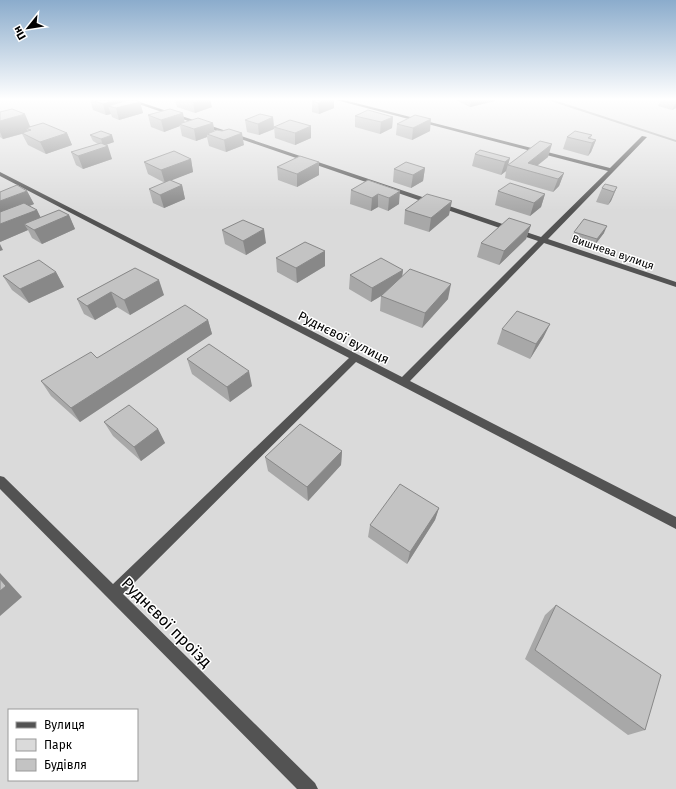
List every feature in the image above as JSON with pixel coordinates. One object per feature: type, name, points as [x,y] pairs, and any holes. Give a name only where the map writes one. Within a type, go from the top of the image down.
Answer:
[{"type":"street","name":"Вишнева вулиця","points":[[238,137],[676,285]]},
{"type":"street","points":[[482,137],[612,170]]},
{"type":"street","points":[[403,382],[644,137]]},
{"type":"street","name":"Руднєвої вулиця","points":[[0,174],[676,523]]},
{"type":"street","points":[[113,594],[355,358]]},
{"type":"street","name":"Руднєвої проїзд","points":[[0,481],[309,789]]},
{"type":"green space","points":[[0,137],[676,137],[676,789],[0,789]]},
{"type":"building","points":[[30,137],[56,137],[40,142]]},
{"type":"building","points":[[95,137],[107,137],[101,139]]},
{"type":"building","points":[[215,137],[232,137],[224,140]]},
{"type":"building","points":[[567,137],[590,137],[588,138],[596,140],[592,143]]},
{"type":"building","points":[[540,141],[552,144],[528,163],[564,173],[558,179],[508,165]]},
{"type":"building","points":[[101,143],[108,146],[78,156],[71,152]]},
{"type":"building","points":[[480,150],[510,158],[505,162],[475,154]]},
{"type":"building","points":[[174,151],[191,159],[161,170],[144,162]]},
{"type":"building","points":[[300,156],[319,162],[297,174],[277,167]]},
{"type":"building","points":[[406,162],[425,168],[413,175],[394,169]]},
{"type":"building","points":[[170,180],[182,185],[160,195],[149,189]]},
{"type":"building","points":[[368,180],[400,191],[389,198],[378,194],[372,198],[351,190]]},
{"type":"building","points":[[510,183],[545,194],[534,203],[498,191]]},
{"type":"building","points":[[605,184],[617,187],[614,192],[602,188]]},
{"type":"building","points":[[17,185],[27,191],[0,201],[0,192]]},
{"type":"building","points":[[427,194],[452,201],[431,218],[405,210]]},
{"type":"building","points":[[24,203],[37,210],[0,224],[0,212]]},
{"type":"building","points":[[59,210],[69,215],[34,230],[24,224]]},
{"type":"building","points":[[509,218],[531,225],[504,251],[481,243]]},
{"type":"building","points":[[584,219],[607,226],[597,239],[574,232]]},
{"type":"building","points":[[243,220],[264,229],[243,241],[222,230]]},
{"type":"building","points":[[305,242],[325,251],[296,268],[276,258]]},
{"type":"building","points":[[381,258],[403,270],[372,288],[350,275]]},
{"type":"building","points":[[39,260],[56,272],[20,289],[3,276]]},
{"type":"building","points":[[135,268],[159,280],[124,300],[111,292],[87,306],[77,299]]},
{"type":"building","points":[[410,269],[451,284],[425,313],[381,296]]},
{"type":"building","points":[[185,305],[208,320],[71,408],[41,381],[91,352],[97,358]]},
{"type":"building","points":[[517,311],[550,324],[536,344],[502,329]]},
{"type":"building","points":[[209,344],[249,371],[227,387],[187,359]]},
{"type":"building","points":[[129,405],[158,429],[134,447],[104,422]]},
{"type":"building","points":[[300,424],[342,451],[307,487],[265,457]]},
{"type":"building","points":[[400,484],[439,508],[410,552],[370,525]]},
{"type":"building","points":[[0,579],[6,586],[0,591]]},
{"type":"building","points":[[556,605],[661,675],[645,730],[535,650]]},
{"type":"waterway","points":[[663,137],[676,141]]}]
